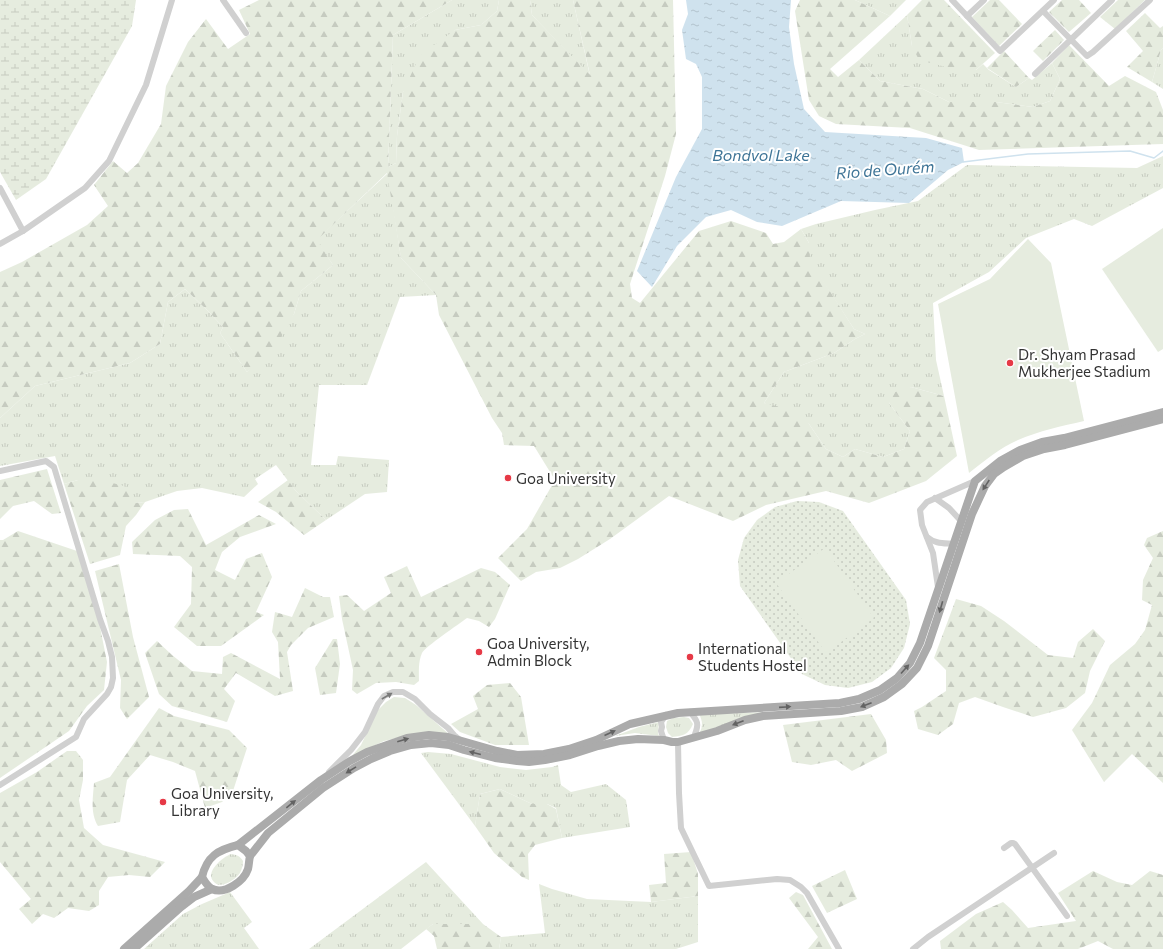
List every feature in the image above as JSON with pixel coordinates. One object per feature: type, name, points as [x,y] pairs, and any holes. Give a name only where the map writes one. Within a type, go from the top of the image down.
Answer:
[{"type":"main road","points":[[124,949],[189,891],[202,877],[204,869],[214,854],[238,845],[321,780],[350,761],[367,752],[407,738],[429,735],[448,737],[497,752],[518,755],[544,754],[569,749],[596,740],[630,724],[666,716],[690,712],[840,702],[859,699],[880,690],[897,678],[910,663],[920,643],[977,503],[985,486],[994,474],[1023,456],[1071,439],[1163,412]]},
{"type":"main road","points":[[202,877],[206,885],[212,889],[218,891],[232,888],[244,877],[248,869],[250,856],[268,833],[322,788],[371,759],[410,745],[431,743],[449,745],[495,758],[529,762],[570,755],[619,741],[638,739],[678,742],[717,731],[745,720],[763,716],[841,711],[862,707],[884,697],[902,684],[917,668],[928,646],[954,544],[975,482],[1000,461],[1020,450],[1042,442],[1071,439],[1163,419]]},
{"type":"main road","points":[[687,740],[694,734]]},
{"type":"main road","points":[[238,845],[250,856]]},
{"type":"main road","points":[[134,949],[194,897],[212,889]]},
{"type":"street","points":[[0,244],[23,231],[85,188],[109,161],[146,85],[172,0]]},
{"type":"street","points":[[222,0],[246,33]]},
{"type":"street","points":[[952,0],[1000,51],[1054,0]]},
{"type":"street","points":[[967,16],[984,0]]},
{"type":"street","points":[[1035,74],[1112,0]]},
{"type":"street","points":[[1043,11],[1087,56],[1150,0]]},
{"type":"street","points":[[0,188],[23,231]]},
{"type":"street","points":[[0,471],[46,462],[54,467],[108,641],[112,657],[113,678],[111,687],[107,694],[84,719],[76,737],[0,785]]},
{"type":"street","points":[[942,588],[933,553],[922,525],[920,510],[927,502],[975,482]]},
{"type":"street","points":[[935,498],[949,508],[961,521]]},
{"type":"street","points":[[926,536],[936,543],[954,544]]},
{"type":"street","points":[[321,780],[351,750],[365,732],[378,704],[384,696],[393,692],[403,692],[415,699],[462,741]]},
{"type":"street","points":[[690,712],[696,718],[698,724],[694,734]]},
{"type":"street","points":[[664,740],[661,732],[661,722],[666,716]]},
{"type":"street","points":[[678,742],[681,828],[709,886],[777,879],[790,880],[807,893],[839,949]]},
{"type":"street","points":[[1004,848],[1011,843],[1015,844],[1067,916]]},
{"type":"street","points":[[913,949],[928,937],[1054,853]]},
{"type":"green space","points":[[0,0],[136,0],[132,26],[46,179],[16,200],[0,172]]},
{"type":"green space","points":[[259,0],[452,0],[393,35],[388,167],[396,163],[397,136],[403,92],[420,55],[455,30],[481,25],[497,11],[499,0],[530,0],[532,15],[590,75],[573,0],[673,0],[676,134],[665,176],[630,284],[632,298],[640,303],[699,231],[731,221],[766,233],[773,244],[784,242],[801,229],[809,243],[810,260],[854,329],[865,334],[834,353],[784,372],[764,403],[796,411],[809,424],[826,449],[843,457],[855,449],[883,457],[904,449],[910,431],[889,403],[895,392],[911,387],[944,396],[957,456],[926,481],[869,503],[826,491],[766,505],[733,521],[669,496],[610,539],[578,559],[560,568],[536,572],[521,581],[498,558],[527,529],[555,480],[534,446],[504,445],[502,433],[492,418],[439,315],[436,295],[401,258],[387,173],[317,240],[333,265],[301,291],[294,314],[279,341],[247,372],[220,333],[223,327],[185,289],[168,302],[160,344],[130,363],[35,386],[0,418],[0,272],[22,262],[87,225],[108,206],[94,185],[113,161],[127,173],[138,163],[161,124],[166,86],[188,42],[206,19],[228,49],[250,34],[239,10]]},
{"type":"green space","points":[[452,0],[499,0],[497,11],[481,25],[455,30],[403,92],[397,136],[396,163],[388,167],[393,35]]},
{"type":"green space","points":[[530,0],[573,0],[590,76],[532,15]]},
{"type":"green space","points":[[800,0],[855,0],[890,16],[830,69],[838,77],[859,60],[880,81],[923,89],[949,102],[996,102],[1033,107],[1050,101],[1060,79],[1052,63],[1069,45],[1109,86],[1125,76],[1156,92],[1163,110],[1163,144],[979,150],[910,128],[836,124],[819,116],[809,100],[795,11]]},
{"type":"green space","points":[[855,0],[906,0],[890,16]]},
{"type":"green space","points":[[922,0],[944,0],[995,53],[976,70],[950,68],[919,60],[912,46],[907,15]]},
{"type":"green space","points":[[990,0],[999,0],[1022,24],[999,46],[972,17]]},
{"type":"green space","points":[[1062,0],[1079,0],[1091,13],[1069,32],[1049,12]]},
{"type":"green space","points":[[1118,0],[1145,0],[1115,29],[1100,17]]},
{"type":"green space","points":[[1145,13],[1160,28],[1163,26],[1163,48],[1161,50],[1152,82],[1127,67],[1143,51],[1126,31]]},
{"type":"green space","points":[[907,15],[912,46],[976,70],[983,64],[989,70],[1016,87],[1029,78],[1032,80],[1052,63],[1060,79],[1050,101],[1033,107],[996,102],[949,102],[923,89],[880,81],[859,60]]},
{"type":"green space","points":[[1055,30],[1064,40],[1043,61],[1033,51]]},
{"type":"green space","points":[[1163,48],[1163,89],[1152,82],[1161,50]]},
{"type":"green space","points":[[1004,51],[1029,78],[1016,87],[987,68]]},
{"type":"green space","points":[[1163,156],[1163,188],[1092,226],[1074,219],[1026,238],[989,272],[933,303],[936,360],[944,396],[911,387],[889,403],[910,431],[904,449],[883,457],[855,449],[843,457],[826,449],[809,424],[764,403],[784,372],[834,353],[865,334],[854,329],[809,260],[809,243],[801,229],[816,224],[918,201],[967,165],[1137,168]]},
{"type":"green space","points":[[388,173],[401,258],[436,295],[400,297],[367,385],[319,385],[311,465],[336,465],[338,456],[389,460],[387,492],[365,494],[326,520],[295,490],[276,465],[255,479],[258,484],[244,497],[202,488],[177,491],[145,502],[136,503],[78,480],[64,484],[55,456],[0,466],[0,418],[35,386],[130,363],[160,344],[168,302],[185,289],[223,327],[220,333],[247,372],[294,314],[301,291],[333,265],[316,240]]},
{"type":"green space","points":[[1163,228],[1163,349],[1158,352],[1102,269]]},
{"type":"green space","name":"Dr. Shyam Prasad Mukherjee Stadium","points":[[1028,239],[1051,263],[1084,421],[1042,431],[1011,443],[986,459],[969,473],[938,304],[990,279]]},
{"type":"green space","points":[[47,469],[61,513],[52,514],[34,501],[13,506],[0,519],[0,480]]},
{"type":"green space","points":[[78,480],[101,480],[124,486],[136,503],[145,502],[126,526],[120,555],[90,564],[64,484]]},
{"type":"green space","points":[[288,480],[295,490],[326,520],[304,535],[276,512],[258,502]]},
{"type":"green space","points":[[797,501],[819,502],[843,511],[906,600],[910,624],[904,648],[891,668],[872,682],[848,688],[825,685],[802,674],[740,586],[738,560],[744,538],[757,520],[775,507]]},
{"type":"green space","points":[[188,509],[206,545],[259,515],[276,524],[240,537],[222,552],[215,570],[235,580],[246,559],[262,553],[272,577],[256,612],[264,615],[221,646],[197,646],[174,627],[191,604],[192,567],[180,556],[133,554],[132,542],[155,520],[174,510]]},
{"type":"green space","points":[[18,531],[77,551],[99,622],[107,662],[104,690],[87,706],[69,731],[0,778],[0,540],[3,540]]},
{"type":"green space","points":[[1163,531],[1163,783],[1132,754],[1104,782],[1072,730],[1092,703],[1110,665],[1135,644],[1145,630],[1152,605],[1142,600],[1143,580],[1153,558],[1144,545],[1147,538]]},
{"type":"green space","points":[[825,548],[874,618],[826,653],[776,583]]},
{"type":"green space","points":[[119,564],[133,637],[149,697],[127,719],[120,708],[121,680],[95,571]]},
{"type":"green space","points":[[407,566],[421,597],[481,568],[495,572],[510,585],[495,619],[489,627],[479,621],[467,618],[424,650],[420,660],[419,681],[414,685],[396,682],[376,683],[357,694],[352,690],[353,670],[342,619],[339,596],[347,595],[364,611],[391,593],[384,577]]},
{"type":"green space","points":[[305,588],[323,597],[330,597],[334,617],[308,628],[291,645],[287,652],[293,691],[275,696],[236,673],[224,689],[235,701],[227,722],[172,706],[159,694],[145,653],[157,641],[192,671],[222,674],[223,657],[231,653],[280,679],[278,642],[272,632],[275,612],[292,617]]},
{"type":"green space","points":[[956,599],[981,606],[1004,621],[1048,655],[1073,658],[1078,642],[1093,629],[1105,641],[1090,671],[1085,693],[1066,708],[1033,717],[975,697],[959,703],[953,724],[938,735],[918,729],[914,711],[946,691],[946,670],[934,658]]},
{"type":"green space","points":[[333,639],[337,639],[340,664],[336,693],[320,695],[315,668]]},
{"type":"green space","points":[[510,683],[521,697],[529,745],[495,745],[460,732],[451,724],[478,709],[473,696],[487,685]]},
{"type":"green space","points":[[394,697],[405,698],[416,705],[451,736],[417,733],[384,741],[352,756],[361,745],[378,710]]},
{"type":"green space","points":[[159,708],[174,716],[229,730],[247,748],[233,791],[222,802],[205,808],[195,771],[150,755],[127,780],[120,822],[98,826],[95,821],[93,811],[94,783],[110,777]]},
{"type":"green space","points":[[775,712],[699,734],[702,724],[699,714]]},
{"type":"green space","points":[[871,714],[886,740],[887,753],[852,771],[836,760],[811,765],[792,762],[783,725]]},
{"type":"green space","points":[[673,718],[689,718],[693,724],[691,728],[685,734],[672,737],[668,733],[666,727],[667,721]]},
{"type":"green space","points":[[659,722],[659,736],[635,733],[615,736],[639,727]]},
{"type":"green space","points":[[67,751],[76,751],[83,760],[83,780],[79,800],[84,828],[103,845],[165,862],[150,877],[129,875],[108,877],[99,891],[99,905],[89,911],[68,908],[54,918],[43,914],[32,924],[19,909],[31,899],[0,862],[0,793],[37,772]]},
{"type":"green space","points":[[428,752],[451,754],[500,767],[526,770],[558,765],[561,785],[571,792],[606,784],[626,800],[630,827],[562,838],[556,808],[547,804],[532,804],[500,789],[480,794],[475,826],[421,753]]},
{"type":"green space","points":[[500,789],[532,804],[547,804],[556,809],[562,838],[535,845],[528,854],[529,880],[522,877],[494,853],[475,826],[480,794]]},
{"type":"green space","points":[[691,852],[698,874],[698,896],[651,902],[649,885],[666,883],[664,854]]},
{"type":"green space","points":[[231,854],[238,856],[243,861],[241,872],[228,883],[220,885],[217,884],[214,882],[211,874],[219,862]]},
{"type":"green space","points":[[426,862],[483,924],[433,924],[401,949],[309,949]]},
{"type":"green space","points":[[845,870],[857,899],[827,913],[812,886]]},
{"type":"green space","points":[[1093,871],[1117,882],[1132,885],[1150,871],[1163,875],[1163,949],[1113,949],[1098,941],[1078,949],[941,949],[940,941],[976,914],[1003,902],[1028,928],[1076,921],[1058,893]]},
{"type":"green space","points":[[539,884],[587,899],[651,902],[698,896],[698,942],[676,949],[499,949],[501,937],[545,933]]},
{"type":"green space","points":[[230,892],[252,922],[244,928],[259,949],[144,949],[183,914]]},
{"type":"green space","points":[[796,892],[803,895],[832,949],[808,949],[818,937],[789,898]]},
{"type":"green space","points":[[433,924],[483,924],[501,937],[499,949],[437,949],[434,936],[426,929]]},
{"type":"water","name":"Bondvol Lake","points":[[686,0],[791,0],[789,27],[794,64],[804,109],[825,132],[926,138],[962,148],[964,162],[948,170],[909,203],[841,201],[782,226],[757,222],[731,210],[706,217],[677,246],[652,287],[637,271],[676,177],[702,129],[702,77],[696,64],[686,59],[682,30],[688,14]]},
{"type":"waterway","name":"Rio de Ourém","points":[[963,162],[1028,154],[1130,151],[1154,158],[1163,151]]},
{"type":"place","name":"Dr. Shyam Prasad Mukherjee Stadium","points":[[1010,363]]},
{"type":"place","name":"Goa University","points":[[508,478]]},
{"type":"place","name":"Goa University, Admin Block","points":[[479,652]]},
{"type":"place","name":"International Students Hostel","points":[[690,657]]},
{"type":"place","name":"Goa University, Library","points":[[163,802]]}]
